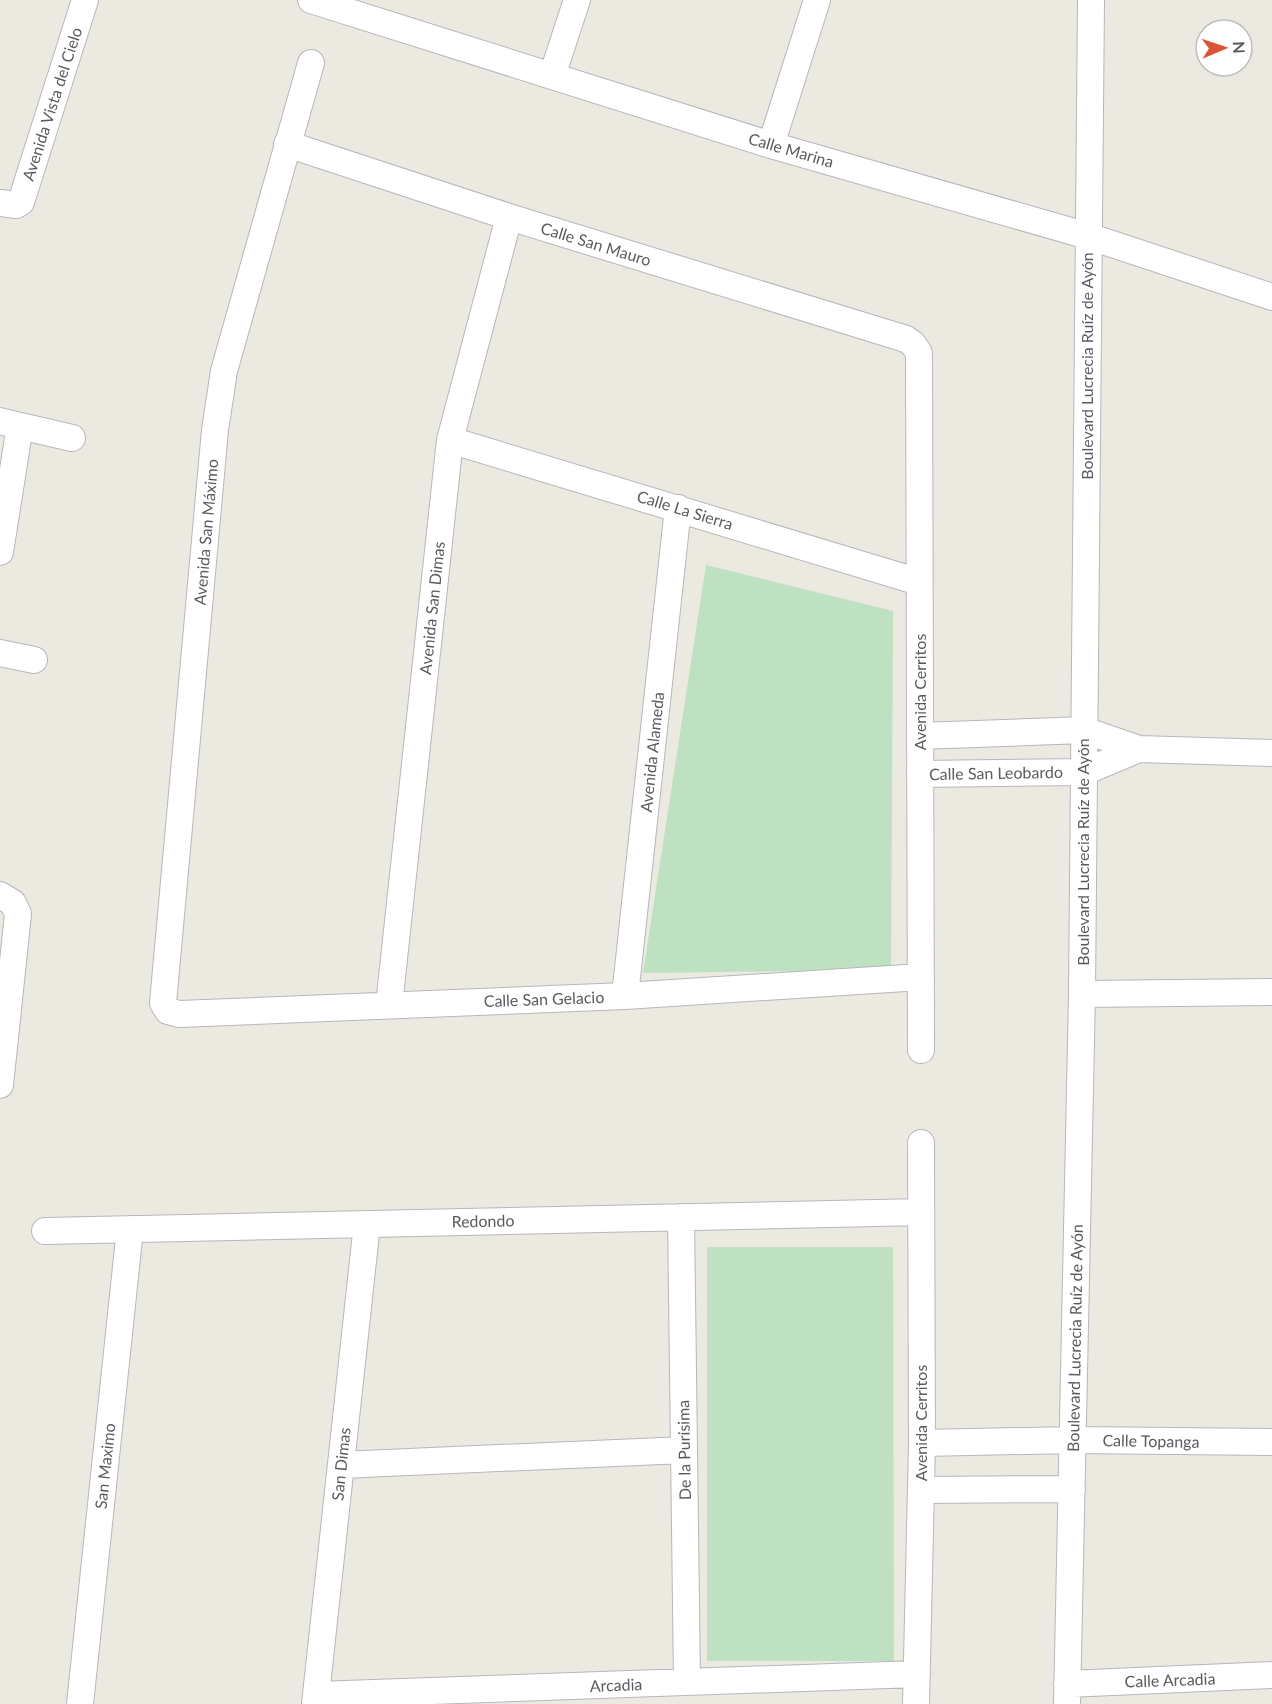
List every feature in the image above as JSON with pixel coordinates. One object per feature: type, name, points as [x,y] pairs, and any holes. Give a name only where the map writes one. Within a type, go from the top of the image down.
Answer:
[{"type":"street","name":"Avenida Vista del Cielo","points":[[8,204],[21,202],[85,0]]},
{"type":"street","points":[[552,76],[577,0]]},
{"type":"street","points":[[771,145],[817,0]]},
{"type":"street","name":"Boulevard Lucrecia Ruíz de Ayón","points":[[1067,1694],[1082,994],[1091,0]]},
{"type":"street","name":"Calle Marina","points":[[324,2],[771,145],[1088,236],[1272,297]]},
{"type":"street","name":"Avenida San Máximo","points":[[168,1011],[164,1003],[215,430],[224,371],[311,63]]},
{"type":"street","name":"Calle San Mauro","points":[[287,144],[509,217],[906,339]]},
{"type":"street","name":"Avenida San Dimas","points":[[389,1005],[450,440],[509,217]]},
{"type":"street","name":"Avenida Cerritos","points":[[906,339],[919,353],[921,1050]]},
{"type":"street","points":[[0,552],[10,423],[72,438]]},
{"type":"street","name":"Calle La Sierra","points":[[450,440],[919,582]]},
{"type":"street","name":"Avenida Alameda","points":[[625,996],[678,508]]},
{"type":"street","points":[[0,653],[34,660]]},
{"type":"street","name":"Calle San Leobardo","points":[[920,736],[1084,730],[1139,749],[1272,753]]},
{"type":"street","name":"Calle San Leobardo","points":[[920,774],[1084,772],[1139,749]]},
{"type":"street","points":[[0,895],[12,903],[18,914],[0,1085]]},
{"type":"street","name":"Calle San Gelacio","points":[[168,1011],[179,1014],[625,996],[921,977]]},
{"type":"street","points":[[1082,994],[1272,992]]},
{"type":"street","name":"Avenida Cerritos","points":[[916,1704],[922,1443],[921,1143]]},
{"type":"street","name":"Redondo","points":[[45,1231],[921,1212]]},
{"type":"street","name":"De la Purísima","points":[[681,1217],[687,1682]]},
{"type":"street","name":"San Dimas","points":[[316,1700],[367,1224]]},
{"type":"street","name":"San Maximo","points":[[80,1704],[130,1229]]},
{"type":"street","name":"Calle Topanga","points":[[922,1443],[1073,1440],[1272,1442]]},
{"type":"street","points":[[341,1465],[684,1450]]},
{"type":"street","points":[[921,1490],[1072,1489]]},
{"type":"street","name":"Arcadia","points":[[316,1700],[687,1682],[916,1674]]},
{"type":"street","name":"Calle Arcadia","points":[[1067,1694],[1272,1676]]},
{"type":"green space","points":[[706,565],[893,611],[891,970],[643,973]]},
{"type":"green space","points":[[707,1247],[893,1247],[894,1661],[707,1661]]}]
